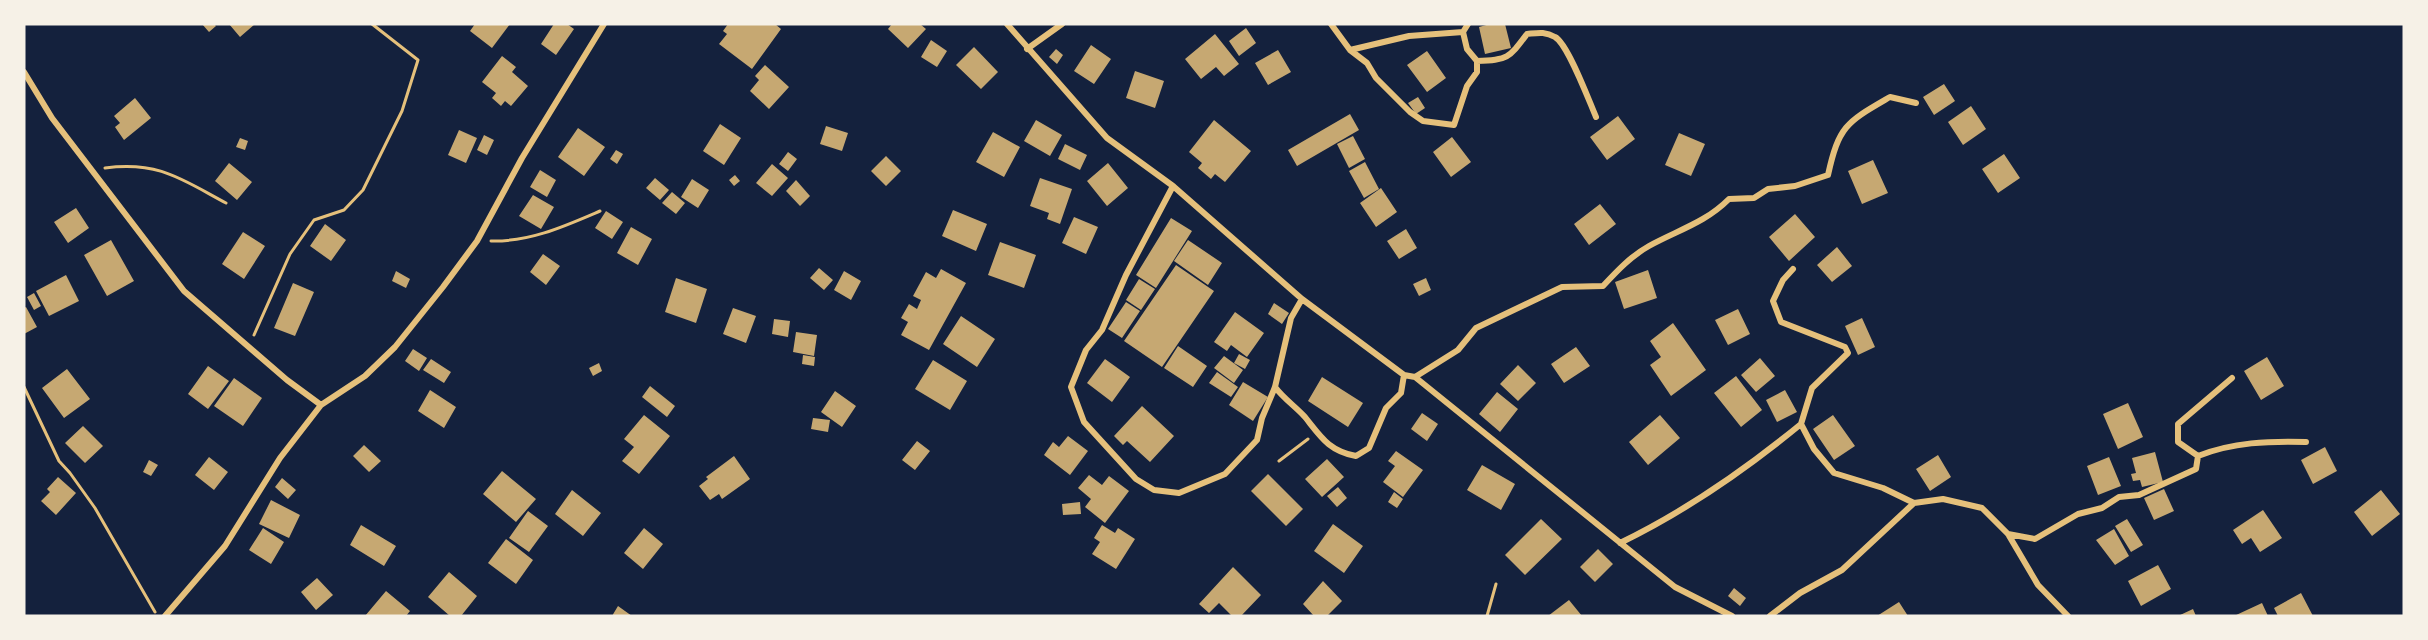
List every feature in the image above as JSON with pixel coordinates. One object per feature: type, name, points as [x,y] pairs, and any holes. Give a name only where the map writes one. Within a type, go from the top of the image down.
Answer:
[{"type":"street","points":[[165,616],[225,546],[280,459],[321,405],[364,376],[395,347],[477,241],[522,158],[604,24]]},
{"type":"street","points":[[1007,24],[1107,138],[1173,186],[1302,299],[1404,375],[1415,377],[1675,587],[1732,616]]},
{"type":"street","points":[[1027,48],[1062,24]]},
{"type":"street","points":[[1331,24],[1350,50],[1367,63],[1376,78],[1423,121],[1454,125],[1467,86],[1477,72],[1478,61],[1467,49],[1463,32],[1468,24]]},
{"type":"street","points":[[1350,50],[1409,36],[1463,32]]},
{"type":"street","points":[[1478,61],[1497,60],[1513,54],[1527,34],[1544,32],[1558,38],[1580,76],[1596,117]]},
{"type":"street","points":[[24,72],[52,118],[184,291],[249,348],[321,405]]},
{"type":"street","points":[[1415,377],[1458,350],[1476,328],[1562,287],[1603,286],[1622,266],[1647,247],[1711,216],[1729,199],[1754,198],[1768,189],[1794,186],[1828,175],[1833,150],[1845,126],[1890,97],[1917,103]]},
{"type":"street","points":[[1173,186],[1125,275],[1102,330],[1086,350],[1071,387],[1084,422],[1136,479],[1154,490],[1179,493],[1226,474],[1257,440],[1262,417],[1275,387],[1291,318],[1302,299]]},
{"type":"street","points":[[1620,543],[1664,522],[1757,460],[1801,424],[1812,388],[1848,353],[1845,347],[1781,322],[1773,301],[1783,280],[1794,269]]},
{"type":"street","points":[[1275,387],[1327,445],[1341,453],[1356,456],[1369,448],[1386,408],[1401,393],[1404,375]]},
{"type":"street","points":[[2198,456],[2178,442],[2178,424],[2232,378]]},
{"type":"street","points":[[1801,424],[1814,449],[1834,473],[1883,488],[1914,503],[1943,499],[1982,508],[2008,534],[2038,585],[2068,616]]},
{"type":"street","points":[[2198,456],[2220,447],[2275,441],[2306,442]]},
{"type":"street","points":[[2008,534],[2035,539],[2078,514],[2102,508],[2119,497],[2139,495],[2196,469],[2198,456]]},
{"type":"street","points":[[1770,616],[1800,593],[1842,570],[1914,503]]},
{"type":"path","points":[[249,348],[290,254],[314,220],[344,210],[363,190],[402,111],[418,60],[372,24]]},
{"type":"path","points":[[92,170],[124,165],[164,169],[226,203]]},
{"type":"path","points":[[477,241],[511,242],[552,231],[600,211]]},
{"type":"path","points":[[24,387],[59,461],[95,508],[157,616]]},
{"type":"path","points":[[1279,461],[1315,431]]},
{"type":"path","points":[[1487,616],[1496,584]]},
{"type":"building","points":[[202,24],[214,24],[216,26],[209,32]]},
{"type":"building","points":[[229,24],[255,24],[240,37]]},
{"type":"building","points":[[475,24],[510,24],[492,48],[470,31]]},
{"type":"building","points":[[554,24],[567,24],[574,29],[556,55],[541,44]]},
{"type":"building","points":[[728,24],[775,24],[781,29],[752,69],[719,44],[727,34],[723,31]]},
{"type":"building","points":[[892,24],[920,24],[926,29],[908,48],[888,29]]},
{"type":"building","points":[[1505,24],[1511,48],[1485,54],[1479,27]]},
{"type":"building","points":[[1246,28],[1256,43],[1239,56],[1229,41]]},
{"type":"building","points":[[1215,34],[1239,64],[1224,76],[1216,67],[1201,79],[1185,59]]},
{"type":"building","points":[[931,40],[947,51],[937,67],[921,57]]},
{"type":"building","points":[[1091,45],[1111,59],[1094,84],[1074,71]]},
{"type":"building","points":[[974,47],[998,72],[981,89],[956,65]]},
{"type":"building","points":[[1056,49],[1063,55],[1057,64],[1049,57]]},
{"type":"building","points":[[1278,50],[1291,72],[1268,85],[1255,63]]},
{"type":"building","points":[[1427,51],[1446,78],[1427,92],[1407,65]]},
{"type":"building","points":[[502,56],[516,67],[512,72],[528,86],[511,106],[505,101],[501,106],[492,98],[496,93],[482,82]]},
{"type":"building","points":[[765,65],[789,87],[769,109],[750,91],[759,80],[755,76]]},
{"type":"building","points":[[1135,71],[1164,81],[1155,108],[1126,98]]},
{"type":"building","points":[[1944,84],[1955,101],[1934,115],[1923,97]]},
{"type":"building","points":[[1418,97],[1425,108],[1416,114],[1408,103]]},
{"type":"building","points":[[135,98],[151,118],[124,140],[115,127],[120,123],[114,116]]},
{"type":"building","points":[[1971,106],[1986,129],[1963,145],[1948,122]]},
{"type":"building","points":[[1350,114],[1359,130],[1297,166],[1288,150]]},
{"type":"building","points":[[1618,116],[1635,139],[1607,160],[1590,137]]},
{"type":"building","points":[[1036,120],[1062,135],[1050,156],[1024,141]]},
{"type":"building","points":[[1214,120],[1251,151],[1225,182],[1215,174],[1211,179],[1198,168],[1202,163],[1189,152]]},
{"type":"building","points":[[720,124],[741,138],[724,165],[703,151]]},
{"type":"building","points":[[826,126],[848,133],[842,151],[820,144]]},
{"type":"building","points":[[578,128],[605,147],[584,176],[558,157]]},
{"type":"building","points":[[459,130],[477,138],[466,163],[448,155]]},
{"type":"building","points":[[993,132],[1020,147],[1004,177],[976,162]]},
{"type":"building","points":[[1679,133],[1705,144],[1691,176],[1665,165]]},
{"type":"building","points":[[484,135],[494,140],[487,155],[477,150]]},
{"type":"building","points":[[1353,136],[1365,159],[1349,168],[1337,144]]},
{"type":"building","points":[[1452,137],[1471,162],[1451,177],[1433,152]]},
{"type":"building","points":[[240,138],[248,141],[245,150],[236,147]]},
{"type":"building","points":[[1065,144],[1087,155],[1080,170],[1058,159]]},
{"type":"building","points":[[616,150],[623,154],[617,164],[610,159]]},
{"type":"building","points":[[788,152],[797,159],[788,171],[779,164]]},
{"type":"building","points":[[2004,154],[2020,178],[1998,193],[1982,169]]},
{"type":"building","points":[[886,156],[901,171],[886,186],[871,171]]},
{"type":"building","points":[[1873,160],[1888,193],[1862,204],[1848,171]]},
{"type":"building","points":[[1365,162],[1379,189],[1364,198],[1349,171]]},
{"type":"building","points":[[229,163],[252,182],[237,200],[215,181]]},
{"type":"building","points":[[1108,163],[1128,188],[1107,206],[1087,181]]},
{"type":"building","points":[[772,164],[788,178],[772,196],[756,183]]},
{"type":"building","points":[[540,170],[556,180],[547,197],[530,187]]},
{"type":"building","points":[[735,175],[740,181],[734,186],[729,180]]},
{"type":"building","points":[[655,178],[669,190],[660,200],[646,188]]},
{"type":"building","points":[[1040,178],[1072,189],[1060,224],[1047,219],[1049,213],[1030,206]]},
{"type":"building","points":[[692,179],[709,190],[698,208],[681,197]]},
{"type":"building","points":[[796,180],[810,196],[800,206],[786,191]]},
{"type":"building","points":[[1381,188],[1397,212],[1376,227],[1360,203]]},
{"type":"building","points":[[672,192],[685,203],[676,214],[662,203]]},
{"type":"building","points":[[533,195],[554,207],[541,229],[519,216]]},
{"type":"building","points":[[1600,204],[1616,224],[1589,245],[1574,224]]},
{"type":"building","points":[[76,208],[89,228],[68,243],[54,222]]},
{"type":"building","points":[[953,210],[987,224],[976,251],[942,236]]},
{"type":"building","points":[[606,211],[623,222],[612,239],[595,228]]},
{"type":"building","points":[[1795,214],[1815,237],[1789,261],[1769,237]]},
{"type":"building","points":[[1074,217],[1098,227],[1086,254],[1062,243]]},
{"type":"building","points":[[1171,218],[1192,231],[1156,288],[1136,275]]},
{"type":"building","points":[[325,224],[346,240],[331,261],[310,246]]},
{"type":"building","points":[[631,227],[652,239],[638,265],[617,253]]},
{"type":"building","points":[[1406,229],[1417,248],[1399,259],[1387,241]]},
{"type":"building","points":[[243,232],[265,246],[244,279],[222,264]]},
{"type":"building","points":[[111,240],[134,281],[107,296],[84,255]]},
{"type":"building","points":[[1188,240],[1222,263],[1208,285],[1174,261]]},
{"type":"building","points":[[1000,242],[1036,255],[1024,288],[988,275]]},
{"type":"building","points":[[1837,247],[1852,266],[1832,282],[1817,265]]},
{"type":"building","points":[[543,254],[560,266],[546,285],[530,272]]},
{"type":"building","points":[[1176,265],[1214,291],[1162,367],[1124,341]]},
{"type":"building","points":[[819,268],[833,280],[824,290],[810,278]]},
{"type":"building","points":[[941,269],[966,283],[929,350],[901,335],[908,322],[901,318],[909,304],[917,309],[921,300],[913,296],[926,272],[936,278]]},
{"type":"building","points":[[1648,270],[1657,298],[1624,309],[1615,282]]},
{"type":"building","points":[[396,271],[410,279],[406,288],[392,281]]},
{"type":"building","points":[[844,271],[861,281],[851,300],[834,290]]},
{"type":"building","points":[[66,275],[79,301],[49,316],[36,291]]},
{"type":"building","points":[[676,278],[707,289],[696,323],[665,312]]},
{"type":"building","points":[[1426,278],[1431,290],[1419,296],[1413,284]]},
{"type":"building","points":[[1139,279],[1155,289],[1141,310],[1126,300]]},
{"type":"building","points":[[293,283],[314,292],[295,336],[274,328]]},
{"type":"building","points":[[34,293],[41,306],[34,310],[27,297]]},
{"type":"building","points":[[1126,302],[1140,311],[1122,338],[1108,329]]},
{"type":"building","points":[[1274,303],[1289,313],[1282,324],[1268,314]]},
{"type":"building","points":[[26,307],[37,327],[24,334],[24,308]]},
{"type":"building","points":[[733,308],[756,316],[746,343],[723,334]]},
{"type":"building","points":[[1738,309],[1750,334],[1728,345],[1715,320]]},
{"type":"building","points":[[1235,312],[1264,333],[1247,357],[1231,345],[1227,351],[1214,342]]},
{"type":"building","points":[[961,316],[995,339],[977,367],[943,344]]},
{"type":"building","points":[[1862,318],[1875,347],[1858,355],[1845,326]]},
{"type":"building","points":[[774,319],[790,321],[788,337],[772,334]]},
{"type":"building","points":[[1673,323],[1706,370],[1671,396],[1650,365],[1661,357],[1650,341]]},
{"type":"building","points":[[796,332],[817,335],[814,356],[793,352]]},
{"type":"building","points":[[1178,346],[1207,366],[1193,387],[1164,368]]},
{"type":"building","points":[[1576,347],[1590,366],[1564,383],[1551,364]]},
{"type":"building","points":[[413,349],[427,358],[419,371],[405,361]]},
{"type":"building","points":[[1239,354],[1250,360],[1245,369],[1234,363]]},
{"type":"building","points":[[803,355],[815,357],[814,366],[802,364]]},
{"type":"building","points":[[1224,356],[1243,370],[1234,383],[1214,368]]},
{"type":"building","points":[[2267,357],[2284,386],[2261,400],[2244,371]]},
{"type":"building","points":[[1760,358],[1775,376],[1756,392],[1741,375]]},
{"type":"building","points":[[431,359],[451,372],[444,383],[423,370]]},
{"type":"building","points":[[1105,359],[1130,377],[1112,402],[1087,383]]},
{"type":"building","points":[[933,360],[967,381],[950,410],[915,389]]},
{"type":"building","points":[[599,363],[602,371],[593,376],[589,368]]},
{"type":"building","points":[[1518,365],[1536,383],[1518,401],[1500,384]]},
{"type":"building","points":[[208,366],[229,381],[208,409],[188,394]]},
{"type":"building","points":[[67,369],[90,399],[64,418],[42,388]]},
{"type":"building","points":[[1217,372],[1238,387],[1231,397],[1209,383]]},
{"type":"building","points":[[1736,376],[1762,410],[1741,427],[1714,393]]},
{"type":"building","points":[[1322,377],[1363,403],[1348,427],[1308,401]]},
{"type":"building","points":[[234,378],[262,398],[243,426],[214,406]]},
{"type":"building","points":[[1243,382],[1268,397],[1253,421],[1229,405]]},
{"type":"building","points":[[650,386],[675,406],[667,417],[642,397]]},
{"type":"building","points":[[430,390],[456,407],[444,428],[418,411]]},
{"type":"building","points":[[1785,390],[1797,412],[1777,422],[1766,400]]},
{"type":"building","points":[[835,391],[856,406],[842,427],[821,412]]},
{"type":"building","points":[[1497,392],[1518,409],[1500,432],[1479,414]]},
{"type":"building","points":[[2128,403],[2143,437],[2118,449],[2103,414]]},
{"type":"building","points":[[1142,406],[1174,436],[1150,462],[1127,441],[1123,445],[1114,436]]},
{"type":"building","points":[[1422,413],[1438,424],[1427,441],[1411,429]]},
{"type":"building","points":[[644,415],[670,436],[639,474],[622,461],[634,447],[624,439]]},
{"type":"building","points":[[1660,415],[1680,438],[1648,465],[1629,442]]},
{"type":"building","points":[[1833,415],[1855,446],[1834,460],[1813,429]]},
{"type":"building","points":[[813,418],[830,420],[828,432],[811,429]]},
{"type":"building","points":[[83,426],[103,446],[85,463],[65,443]]},
{"type":"building","points":[[1068,436],[1088,451],[1070,475],[1044,455],[1053,442],[1059,447]]},
{"type":"building","points":[[917,441],[930,451],[915,470],[902,460]]},
{"type":"building","points":[[364,445],[381,461],[369,472],[353,456]]},
{"type":"building","points":[[2325,447],[2337,471],[2313,484],[2301,460]]},
{"type":"building","points":[[1396,451],[1423,470],[1403,497],[1383,482],[1395,466],[1388,461]]},
{"type":"building","points":[[2155,452],[2163,482],[2142,487],[2140,480],[2133,481],[2131,474],[2136,473],[2132,458]]},
{"type":"building","points":[[1938,455],[1951,477],[1930,491],[1916,469]]},
{"type":"building","points":[[734,456],[750,479],[722,499],[719,494],[710,500],[699,486],[708,479],[706,477]]},
{"type":"building","points":[[209,457],[228,472],[214,490],[195,475]]},
{"type":"building","points":[[2109,457],[2121,486],[2098,495],[2087,466]]},
{"type":"building","points":[[1327,459],[1344,477],[1322,497],[1305,479]]},
{"type":"building","points":[[149,460],[158,465],[151,476],[143,472]]},
{"type":"building","points":[[1482,465],[1515,484],[1501,510],[1467,490]]},
{"type":"building","points":[[502,471],[536,499],[516,522],[483,494]]},
{"type":"building","points":[[1268,474],[1303,509],[1286,526],[1251,491]]},
{"type":"building","points":[[1089,475],[1102,485],[1109,476],[1129,491],[1105,523],[1085,507],[1091,499],[1078,488]]},
{"type":"building","points":[[58,477],[76,493],[56,515],[41,501],[50,492],[47,489]]},
{"type":"building","points":[[282,478],[296,490],[288,499],[275,487]]},
{"type":"building","points":[[1338,487],[1347,498],[1337,507],[1327,496]]},
{"type":"building","points":[[2164,489],[2174,511],[2154,520],[2144,498]]},
{"type":"building","points":[[572,490],[601,513],[583,536],[555,514]]},
{"type":"building","points":[[2381,490],[2400,514],[2372,536],[2354,512]]},
{"type":"building","points":[[1394,492],[1403,499],[1397,508],[1388,502]]},
{"type":"building","points":[[271,500],[300,515],[289,538],[259,524]]},
{"type":"building","points":[[1080,502],[1081,514],[1063,515],[1062,504]]},
{"type":"building","points":[[2263,510],[2282,538],[2260,552],[2251,538],[2242,544],[2233,530]]},
{"type":"building","points":[[528,511],[548,526],[529,552],[509,538]]},
{"type":"building","points":[[1541,519],[1562,539],[1525,575],[1505,555]]},
{"type":"building","points":[[2127,519],[2143,545],[2131,552],[2115,526]]},
{"type":"building","points":[[1333,524],[1363,546],[1344,573],[1314,551]]},
{"type":"building","points":[[361,525],[396,546],[384,566],[350,545]]},
{"type":"building","points":[[1102,525],[1115,533],[1118,528],[1135,539],[1116,569],[1092,554],[1100,542],[1094,538]]},
{"type":"building","points":[[263,528],[284,542],[271,564],[249,550]]},
{"type":"building","points":[[644,528],[663,544],[643,569],[624,553]]},
{"type":"building","points":[[2114,529],[2129,556],[2115,565],[2096,540]]},
{"type":"building","points":[[506,539],[533,560],[516,584],[488,563]]},
{"type":"building","points":[[1598,549],[1613,564],[1595,582],[1580,567]]},
{"type":"building","points":[[2158,565],[2171,589],[2141,606],[2128,581]]},
{"type":"building","points":[[1233,567],[1261,595],[1241,616],[1232,616],[1219,603],[1209,613],[1199,604]]},
{"type":"building","points":[[449,572],[477,596],[461,616],[450,616],[428,597]]},
{"type":"building","points":[[317,578],[333,595],[316,610],[301,592]]},
{"type":"building","points":[[1323,581],[1342,601],[1327,616],[1314,616],[1303,604]]},
{"type":"building","points":[[1734,588],[1746,598],[1740,606],[1728,596]]},
{"type":"building","points":[[386,591],[410,611],[406,616],[365,616]]},
{"type":"building","points":[[2301,593],[2313,616],[2278,616],[2274,608]]},
{"type":"building","points":[[1569,600],[1582,616],[1548,616]]},
{"type":"building","points":[[1899,602],[1908,616],[1877,616]]},
{"type":"building","points":[[2262,603],[2268,616],[2234,616]]},
{"type":"building","points":[[618,606],[632,616],[612,616]]},
{"type":"building","points":[[2193,609],[2196,616],[2178,616]]}]
